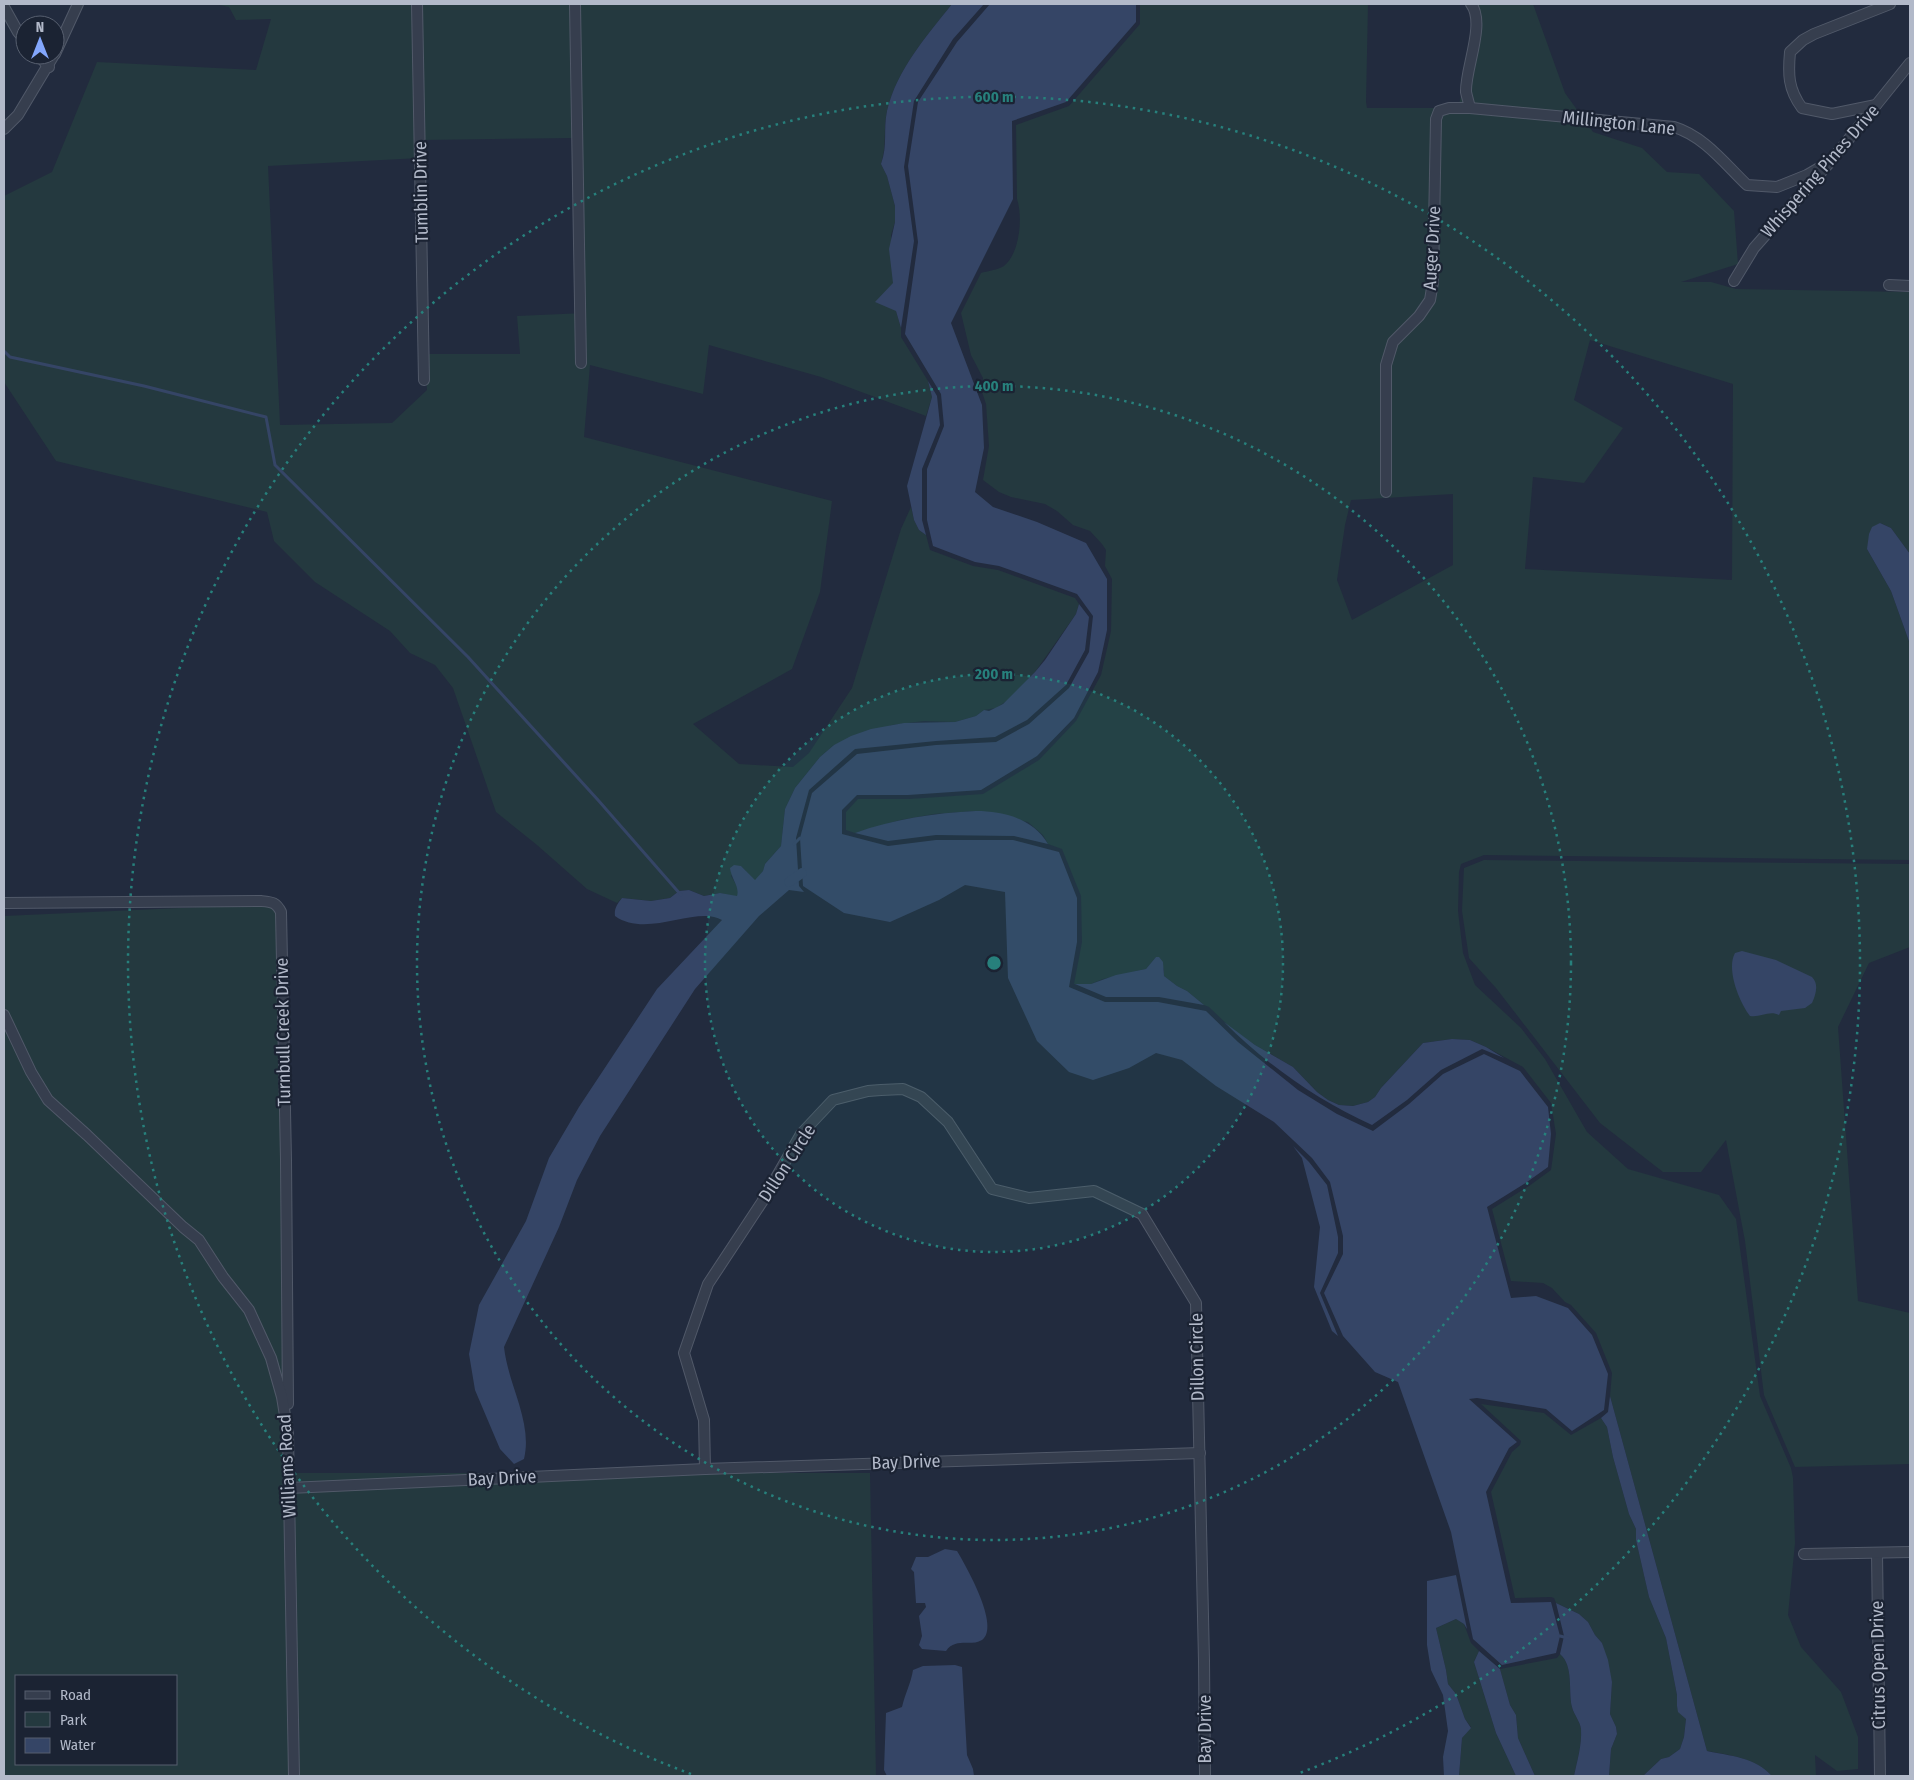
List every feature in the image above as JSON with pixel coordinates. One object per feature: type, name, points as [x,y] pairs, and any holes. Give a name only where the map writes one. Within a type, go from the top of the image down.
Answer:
[{"type":"street","points":[[65,32],[78,4]]},
{"type":"street","name":"Tumblin Drive","points":[[417,4],[424,380]]},
{"type":"street","points":[[575,4],[581,363]]},
{"type":"street","points":[[1470,108],[1466,92],[1476,25],[1476,13],[1471,4]]},
{"type":"street","points":[[1876,105],[1832,114],[1802,108],[1795,98],[1788,75],[1790,52],[1803,40],[1814,34],[1890,4]]},
{"type":"street","points":[[4,7],[15,27]]},
{"type":"street","name":"Whispering Pines Drive","points":[[1734,281],[1754,248],[1831,161],[1910,63]]},
{"type":"street","points":[[4,129],[18,114],[48,67]]},
{"type":"street","name":"Auger Drive","points":[[1386,492],[1386,365],[1393,342],[1419,316],[1430,300],[1433,282],[1436,120],[1439,111],[1449,108],[1470,108]]},
{"type":"street","name":"Millington Lane","points":[[1470,108],[1674,127],[1686,131],[1703,142],[1747,185],[1777,187],[1807,175],[1831,161]]},
{"type":"street","points":[[1889,286],[1910,286]]},
{"type":"street","name":"Turnbull Creek Drive","points":[[4,903],[273,902],[278,906],[280,912],[283,987],[288,1434]]},
{"type":"street","name":"Williams Road","points":[[4,1015],[27,1064],[48,1100],[88,1135],[183,1227],[199,1240],[223,1277],[249,1310],[271,1358],[282,1397],[288,1434],[294,1776]]},
{"type":"street","name":"Dillon Circle","points":[[705,1469],[704,1420],[684,1353],[708,1284],[762,1202],[801,1134],[833,1100],[868,1091],[903,1089],[921,1097],[948,1122],[992,1188],[1029,1198],[1094,1191],[1142,1214],[1196,1303],[1198,1445],[1200,1453]]},
{"type":"street","name":"Bay Drive","points":[[289,1488],[705,1469],[1200,1453],[1205,1776]]},
{"type":"street","points":[[1804,1554],[1910,1552]]},
{"type":"street","name":"Citrus Open Drive","points":[[1877,1553],[1880,1776]]},
{"type":"green space","points":[[215,4],[952,4],[914,54],[898,81],[887,111],[881,164],[887,176],[895,206],[895,222],[891,235],[896,311],[901,328],[901,337],[928,381],[932,397],[926,416],[821,377],[709,345],[703,394],[590,365],[584,437],[832,501],[820,592],[792,669],[693,724],[739,764],[793,767],[809,753],[852,688],[901,529],[911,507],[914,520],[919,530],[926,535],[930,550],[973,566],[998,570],[1075,598],[1079,604],[1076,614],[1035,672],[1011,698],[996,708],[984,710],[976,716],[955,722],[924,721],[892,725],[834,745],[820,757],[795,788],[785,809],[781,846],[765,864],[763,871],[755,881],[741,866],[731,876],[738,888],[738,897],[720,893],[704,896],[689,890],[679,891],[670,898],[651,901],[622,898],[617,903],[587,889],[496,812],[453,688],[435,665],[410,653],[390,631],[315,582],[274,541],[267,512],[56,461],[4,382],[4,196],[52,172],[97,62],[256,70],[271,19],[236,20],[229,7]],"holes":[[[572,138],[585,313],[517,316],[520,354],[425,354],[427,390],[392,423],[280,425],[268,166],[420,158],[422,140]]]},
{"type":"green space","points":[[1140,4],[1368,4],[1367,108],[1458,108],[1475,41],[1471,4],[1533,4],[1565,93],[1593,132],[1642,148],[1667,172],[1699,174],[1734,211],[1738,264],[1681,282],[1711,282],[1736,289],[1910,292],[1910,554],[1891,528],[1880,523],[1867,549],[1891,591],[1910,644],[1910,860],[1484,855],[1461,864],[1459,872],[1458,911],[1463,953],[1475,985],[1521,1028],[1545,1059],[1587,1132],[1628,1169],[1719,1195],[1736,1219],[1760,1396],[1791,1468],[1793,1478],[1795,1543],[1788,1615],[1801,1647],[1841,1692],[1858,1737],[1858,1769],[1837,1771],[1815,1755],[1816,1776],[1772,1776],[1750,1761],[1707,1751],[1610,1396],[1612,1373],[1596,1333],[1571,1305],[1565,1302],[1552,1288],[1543,1283],[1511,1281],[1492,1209],[1551,1170],[1556,1134],[1551,1103],[1523,1067],[1470,1040],[1452,1039],[1423,1043],[1375,1097],[1368,1102],[1353,1106],[1339,1105],[1317,1092],[1293,1067],[1232,1029],[1209,1007],[1164,976],[1164,969],[1156,957],[1146,969],[1103,979],[1091,984],[1074,984],[1082,942],[1081,896],[1062,849],[1048,844],[1043,835],[1028,822],[976,811],[934,814],[900,820],[855,833],[846,830],[846,812],[858,799],[909,799],[983,794],[1039,760],[1076,721],[1101,675],[1111,631],[1112,579],[1105,566],[1106,550],[1090,531],[1073,525],[1057,511],[1045,504],[1011,497],[999,492],[983,480],[989,446],[986,404],[982,392],[983,378],[971,355],[961,313],[981,273],[1004,266],[1014,253],[1017,244],[1020,215],[1017,199],[1016,125],[1069,106],[1140,24]],"holes":[[[1590,340],[1733,384],[1732,580],[1525,569],[1533,477],[1584,483],[1623,428],[1574,400]],[[1453,494],[1453,565],[1352,620],[1337,580],[1345,525],[1351,500]]]},
{"type":"green space","points":[[1484,860],[1910,864],[1910,947],[1869,963],[1838,1027],[1858,1301],[1910,1313],[1910,1464],[1795,1467],[1764,1395],[1745,1241],[1726,1140],[1701,1172],[1663,1172],[1600,1123],[1496,988],[1469,958],[1462,911],[1464,868]]},
{"type":"green space","points":[[276,905],[292,1473],[870,1473],[876,1775],[874,1776],[4,1776],[4,916]]},
{"type":"green space","points":[[1481,1404],[1544,1413],[1571,1435],[1601,1418],[1607,1427],[1613,1457],[1629,1514],[1636,1529],[1636,1540],[1649,1597],[1666,1638],[1677,1695],[1677,1706],[1679,1712],[1686,1719],[1684,1737],[1680,1749],[1669,1757],[1661,1759],[1643,1776],[1609,1776],[1611,1749],[1617,1734],[1610,1714],[1612,1682],[1602,1643],[1588,1622],[1579,1614],[1556,1603],[1554,1598],[1551,1597],[1515,1598],[1491,1492],[1512,1452],[1520,1445],[1521,1441]]},
{"type":"green space","points":[[1456,1619],[1464,1624],[1471,1643],[1479,1651],[1474,1662],[1496,1733],[1516,1776],[1459,1776],[1462,1738],[1471,1727],[1465,1719],[1456,1694],[1448,1684],[1436,1628]]},
{"type":"green space","points":[[1560,1654],[1569,1672],[1572,1707],[1581,1729],[1578,1759],[1574,1776],[1535,1776],[1518,1738],[1516,1715],[1510,1705],[1500,1669],[1557,1658]]},
{"type":"water","points":[[952,4],[984,4],[953,39],[914,101],[904,167],[914,241],[901,328],[896,311],[875,302],[893,283],[889,249],[895,222],[895,206],[887,176],[881,164],[887,111],[905,67]]},
{"type":"water","points":[[990,4],[1136,4],[1136,22],[1066,102],[1012,121],[1013,199],[951,323],[982,405],[984,448],[975,492],[993,507],[1037,522],[1086,543],[1107,579],[1107,630],[1098,672],[1074,718],[1037,756],[981,790],[908,795],[857,795],[842,810],[842,834],[888,846],[936,840],[1013,840],[1059,852],[1077,898],[1077,942],[1069,987],[1105,1002],[1158,1002],[1206,1011],[1238,1042],[1298,1090],[1337,1114],[1373,1131],[1409,1104],[1443,1074],[1484,1054],[1520,1071],[1548,1107],[1551,1134],[1548,1167],[1487,1207],[1511,1298],[1536,1296],[1568,1308],[1592,1335],[1608,1374],[1604,1410],[1572,1431],[1546,1409],[1477,1398],[1469,1399],[1517,1442],[1509,1448],[1486,1492],[1511,1603],[1551,1602],[1560,1636],[1556,1653],[1502,1665],[1473,1639],[1451,1532],[1398,1382],[1375,1372],[1343,1336],[1324,1293],[1343,1254],[1343,1236],[1330,1182],[1312,1158],[1274,1122],[1216,1086],[1182,1060],[1156,1053],[1129,1068],[1093,1080],[1069,1072],[1037,1041],[1008,978],[1005,892],[965,885],[939,900],[890,922],[844,913],[803,886],[800,838],[812,793],[857,754],[936,745],[996,742],[1029,724],[1069,688],[1089,652],[1093,616],[1077,594],[999,566],[975,562],[933,546],[927,520],[927,469],[944,426],[941,394],[905,334],[918,242],[908,166],[918,102],[957,42]]},
{"type":"water","points":[[928,381],[937,396],[940,425],[922,469],[922,520],[926,535],[919,530],[914,520],[907,486],[932,397]]},
{"type":"water","points":[[1880,523],[1891,528],[1910,554],[1910,644],[1891,591],[1867,549],[1872,527]]},
{"type":"water","points":[[1079,604],[1089,617],[1085,650],[1066,685],[1027,720],[995,737],[855,749],[809,790],[796,838],[799,886],[804,892],[789,890],[759,916],[695,989],[600,1136],[577,1180],[559,1227],[504,1347],[525,1431],[524,1459],[514,1464],[500,1449],[475,1390],[469,1354],[479,1305],[526,1221],[549,1158],[579,1107],[657,989],[722,920],[712,916],[699,916],[656,923],[628,922],[615,916],[615,909],[619,902],[622,898],[651,901],[670,898],[679,891],[689,890],[704,896],[720,893],[737,896],[737,889],[730,868],[734,865],[741,866],[755,880],[763,871],[765,864],[781,846],[785,809],[795,788],[820,757],[834,745],[851,736],[871,729],[904,723],[955,722],[976,716],[984,710],[989,711],[1003,704],[1045,660],[1076,614]]},
{"type":"water","points":[[987,811],[1017,818],[1035,828],[1048,844],[1014,836],[936,835],[888,841],[855,833],[884,824],[914,818]]},
{"type":"water","points":[[1742,951],[1776,960],[1812,977],[1816,986],[1816,993],[1812,1003],[1805,1008],[1781,1011],[1779,1015],[1772,1013],[1750,1016],[1738,994],[1732,968],[1735,953]]},
{"type":"water","points":[[1156,957],[1159,957],[1163,962],[1164,976],[1204,1005],[1159,997],[1106,997],[1075,984],[1091,984],[1116,975],[1146,969]]},
{"type":"water","points":[[1224,1022],[1255,1045],[1293,1067],[1317,1092],[1339,1105],[1353,1106],[1368,1102],[1375,1097],[1423,1043],[1452,1039],[1470,1040],[1504,1058],[1482,1049],[1441,1070],[1407,1100],[1372,1125],[1312,1093],[1275,1067]]},
{"type":"water","points":[[1293,1146],[1309,1162],[1327,1185],[1338,1237],[1338,1253],[1320,1293],[1338,1336],[1332,1331],[1314,1287],[1320,1227],[1302,1158]]},
{"type":"water","points":[[1610,1396],[1707,1751],[1750,1761],[1772,1776],[1643,1776],[1661,1759],[1669,1757],[1680,1749],[1684,1737],[1686,1719],[1678,1712],[1677,1695],[1666,1638],[1649,1597],[1636,1540],[1636,1529],[1629,1514],[1613,1457],[1607,1427],[1601,1418],[1608,1412]]},
{"type":"water","points":[[945,1549],[957,1551],[974,1582],[985,1610],[987,1633],[978,1642],[954,1644],[946,1651],[922,1649],[919,1645],[922,1636],[919,1616],[926,1607],[925,1603],[916,1603],[914,1572],[911,1569],[916,1557],[928,1557]]},
{"type":"water","points":[[1456,1575],[1467,1629],[1464,1624],[1456,1619],[1436,1628],[1448,1684],[1456,1694],[1465,1719],[1471,1728],[1462,1738],[1459,1776],[1444,1776],[1443,1757],[1448,1731],[1443,1695],[1431,1670],[1427,1645],[1427,1581]]},
{"type":"water","points":[[1556,1603],[1579,1614],[1588,1622],[1602,1643],[1608,1660],[1612,1682],[1610,1714],[1617,1734],[1611,1749],[1609,1776],[1574,1776],[1580,1747],[1581,1729],[1572,1707],[1569,1672],[1560,1654],[1564,1636]]},
{"type":"water","points":[[1479,1651],[1500,1669],[1510,1705],[1516,1715],[1518,1738],[1535,1776],[1516,1776],[1496,1733],[1474,1662]]},
{"type":"water","points":[[955,1665],[962,1667],[967,1755],[974,1776],[887,1776],[884,1770],[886,1713],[902,1707],[913,1670],[923,1666]]},
{"type":"waterway","points":[[4,351],[10,357],[144,386],[266,417],[275,465],[468,657],[598,800],[681,895]]},
{"type":"waterway","points":[[794,844],[800,838]]},
{"type":"waterway","points":[[789,882],[802,873]]},
{"type":"waterway","points":[[1560,1636],[1568,1638]]}]
